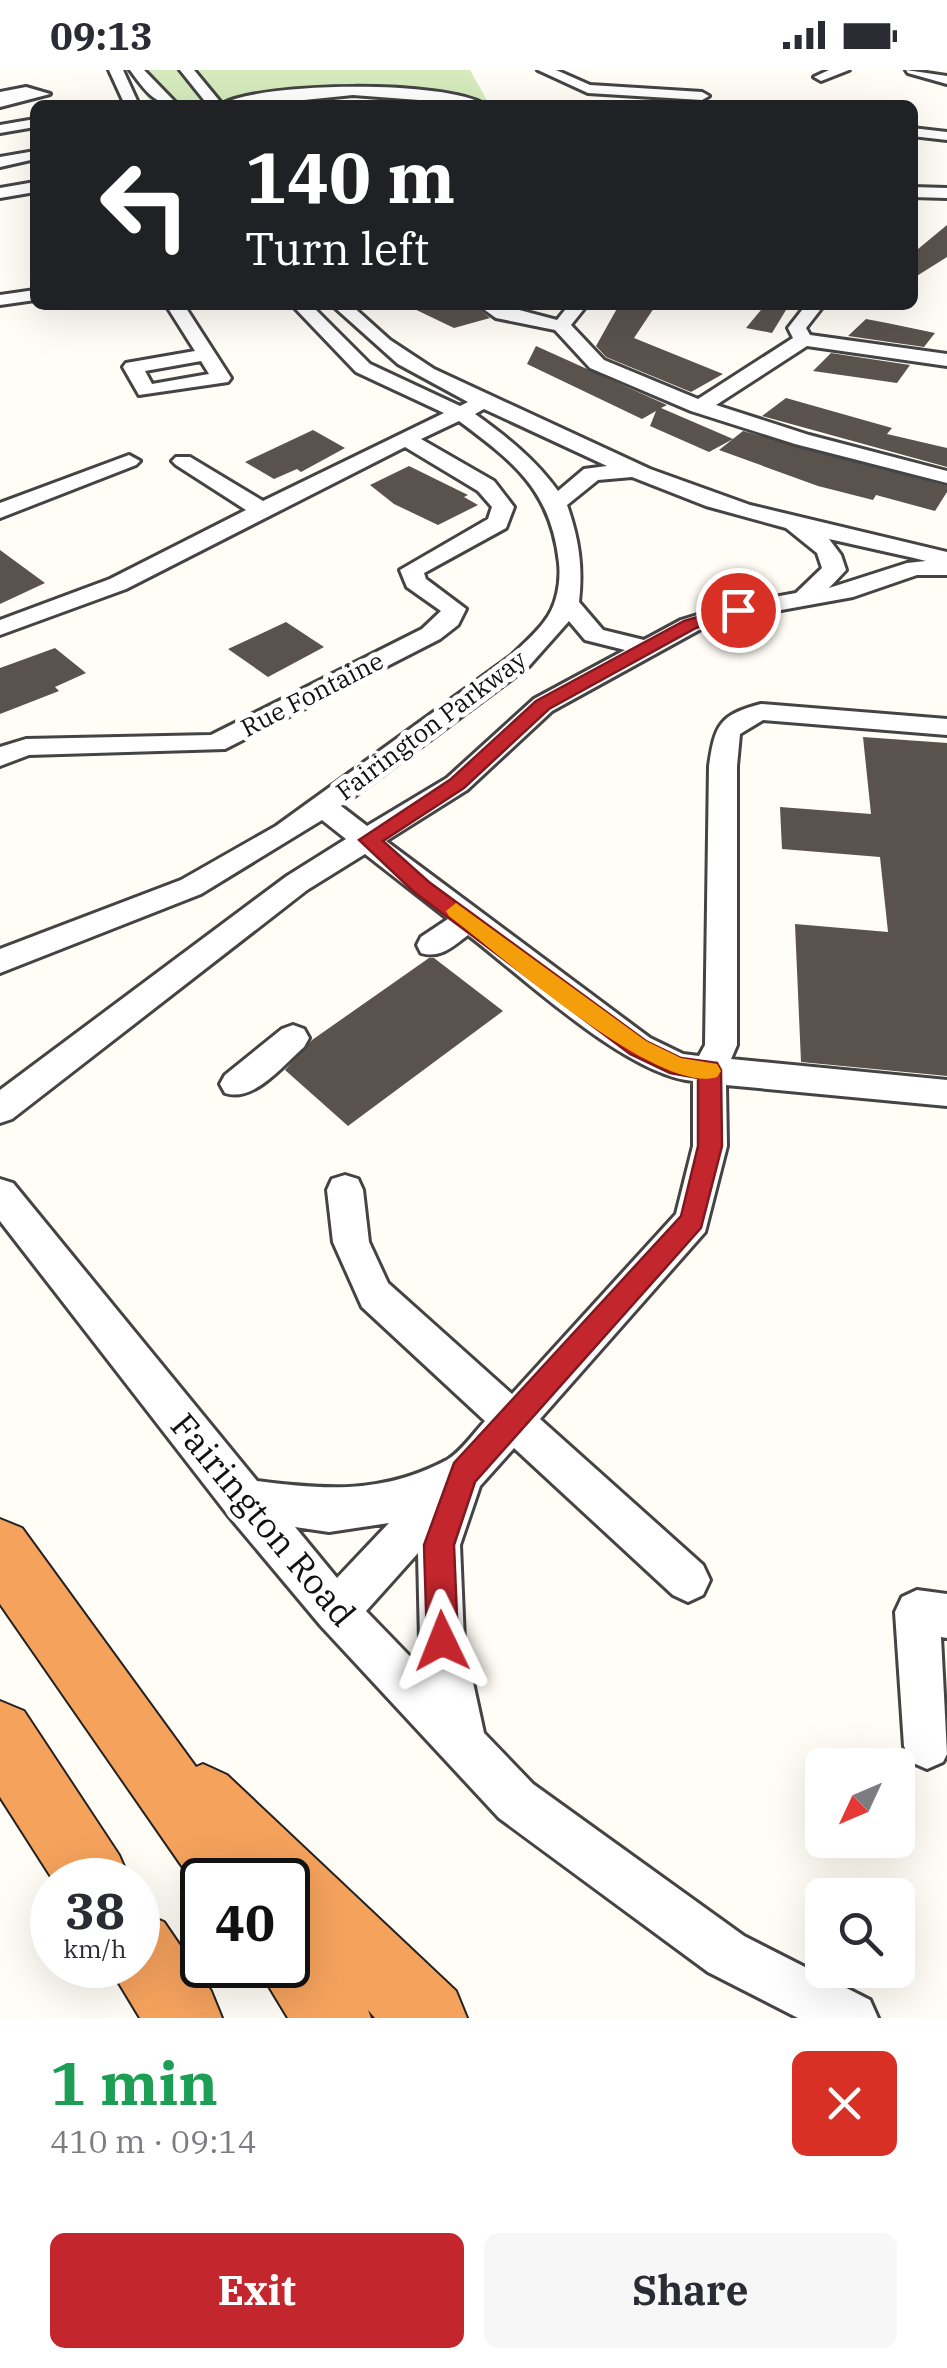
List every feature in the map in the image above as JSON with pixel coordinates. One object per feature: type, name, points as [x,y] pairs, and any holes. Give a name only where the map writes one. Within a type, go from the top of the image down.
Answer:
[{"type":"highway","points":[[0,1550],[218,1858]]},
{"type":"highway","points":[[118,1717],[264,1858]]},
{"type":"highway","points":[[0,1735],[80,1858]]},
{"type":"highway","points":[[310,1902],[429,2018]]},
{"type":"highway","points":[[160,1981],[184,2018]]},
{"type":"highway","points":[[310,1985],[333,2018]]},
{"type":"highway","points":[[149,1988],[162,2018]]},
{"type":"street","points":[[116,70],[130,100]]},
{"type":"street","points":[[137,70],[151,90],[165,100]]},
{"type":"street","points":[[188,70],[211,100]]},
{"type":"street","points":[[545,70],[588,89],[702,96]]},
{"type":"street","points":[[821,77],[842,70]]},
{"type":"street","points":[[913,70],[947,80]]},
{"type":"street","points":[[257,100],[358,89],[425,93],[456,100]]},
{"type":"street","points":[[570,97],[588,89]]},
{"type":"street","points":[[0,129],[30,124]]},
{"type":"street","points":[[918,133],[947,136]]},
{"type":"street","points":[[0,162],[30,155]]},
{"type":"street","points":[[6,192],[30,205]]},
{"type":"street","points":[[918,192],[947,193]]},
{"type":"street","points":[[178,310],[208,354]]},
{"type":"street","points":[[306,310],[362,368],[462,414],[535,474],[556,504],[566,536],[571,570],[566,603],[594,635],[645,648]]},
{"type":"street","points":[[346,310],[372,339],[402,360],[636,471],[714,501],[947,560]]},
{"type":"street","points":[[495,310],[561,326],[579,351],[599,365],[698,406],[780,436],[947,477]]},
{"type":"street","points":[[561,326],[574,310]]},
{"type":"street","points":[[803,340],[797,328],[812,310]]},
{"type":"street","points":[[698,406],[754,375],[803,340],[947,360]]},
{"type":"street","points":[[0,628],[118,584],[484,402]]},
{"type":"street","name":"Rue Fontaine","points":[[0,757],[26,747],[216,743],[431,634],[449,620],[454,609],[416,582],[412,570],[498,523],[504,507],[486,486],[406,440]]},
{"type":"street","points":[[0,511],[129,461]]},
{"type":"street","points":[[182,461],[262,510]]},
{"type":"street","points":[[556,504],[592,474],[636,471]]},
{"type":"street","points":[[780,519],[823,543],[833,558],[834,570],[805,597]]},
{"type":"street","name":"Fairington Parkway","points":[[0,1109],[297,883],[458,784],[543,705],[645,648],[706,620],[845,592],[915,568],[947,568]]},
{"type":"street","name":"Fairington Parkway","points":[[0,962],[55,936],[192,886],[286,833],[520,661],[555,625],[566,603]]},
{"type":"street","points":[[336,1612],[692,1221],[710,1146],[709,1070],[720,1045],[722,766],[727,732],[741,719],[761,712],[947,727]]},
{"type":"street","points":[[322,806],[369,840],[422,887],[638,1047],[678,1067],[947,1093]]},
{"type":"street","points":[[432,945],[468,920]]},
{"type":"street","points":[[236,1084],[293,1038]]},
{"type":"street","points":[[345,1190],[351,1242],[375,1296],[688,1580]]},
{"type":"street","name":"Fairington Road","points":[[0,1194],[336,1612],[516,1800],[726,1954],[852,2018]]},
{"type":"street","points":[[243,1500],[329,1511],[380,1506],[464,1473]]},
{"type":"street","points":[[464,1473],[439,1545],[442,1641],[464,1746]]},
{"type":"street","points":[[927,1746],[917,1612],[947,1616]]},
{"type":"green space","points":[[131,70],[470,70],[487,100],[371,90],[287,100],[149,100]]},
{"type":"building","points":[[947,225],[947,257],[918,275],[918,249]]},
{"type":"building","points":[[416,310],[480,310],[490,318],[454,328]]},
{"type":"building","points":[[616,310],[653,310],[634,338],[723,374],[691,392],[606,357],[596,346]]},
{"type":"building","points":[[761,310],[786,310],[772,333],[746,328]]},
{"type":"building","points":[[866,319],[935,333],[924,347],[848,336]]},
{"type":"building","points":[[536,346],[733,439],[709,452],[650,426],[656,411],[642,419],[527,364]]},
{"type":"building","points":[[831,353],[910,365],[897,383],[813,371]]},
{"type":"building","points":[[786,398],[892,428],[887,434],[947,448],[947,467],[762,416]]},
{"type":"building","points":[[313,430],[345,448],[301,472],[297,469],[274,479],[245,462]]},
{"type":"building","points":[[743,431],[947,486],[947,492],[935,511],[876,495],[873,500],[818,486],[719,450]]},
{"type":"building","points":[[409,466],[468,495],[464,497],[478,505],[438,525],[394,504],[370,485]]},
{"type":"building","points":[[0,550],[45,583],[0,604]]},
{"type":"building","points":[[286,622],[324,647],[268,677],[228,649]]},
{"type":"building","points":[[55,648],[86,673],[55,687],[59,691],[0,714],[0,668]]},
{"type":"building","points":[[863,737],[947,743],[947,1076],[801,1062],[795,924],[888,932],[880,857],[782,849],[780,807],[871,814]]},
{"type":"building","points":[[429,958],[503,1011],[348,1126],[285,1070],[312,1040]]},
{"type":"slow traffic","points":[[456,911],[638,1047],[678,1067],[709,1071]]},
{"type":"route","points":[[442,1641],[439,1545],[464,1473],[692,1221],[710,1146],[709,1070],[678,1067],[638,1047],[422,887],[369,840],[458,784],[543,705],[690,625],[738,610]]}]
